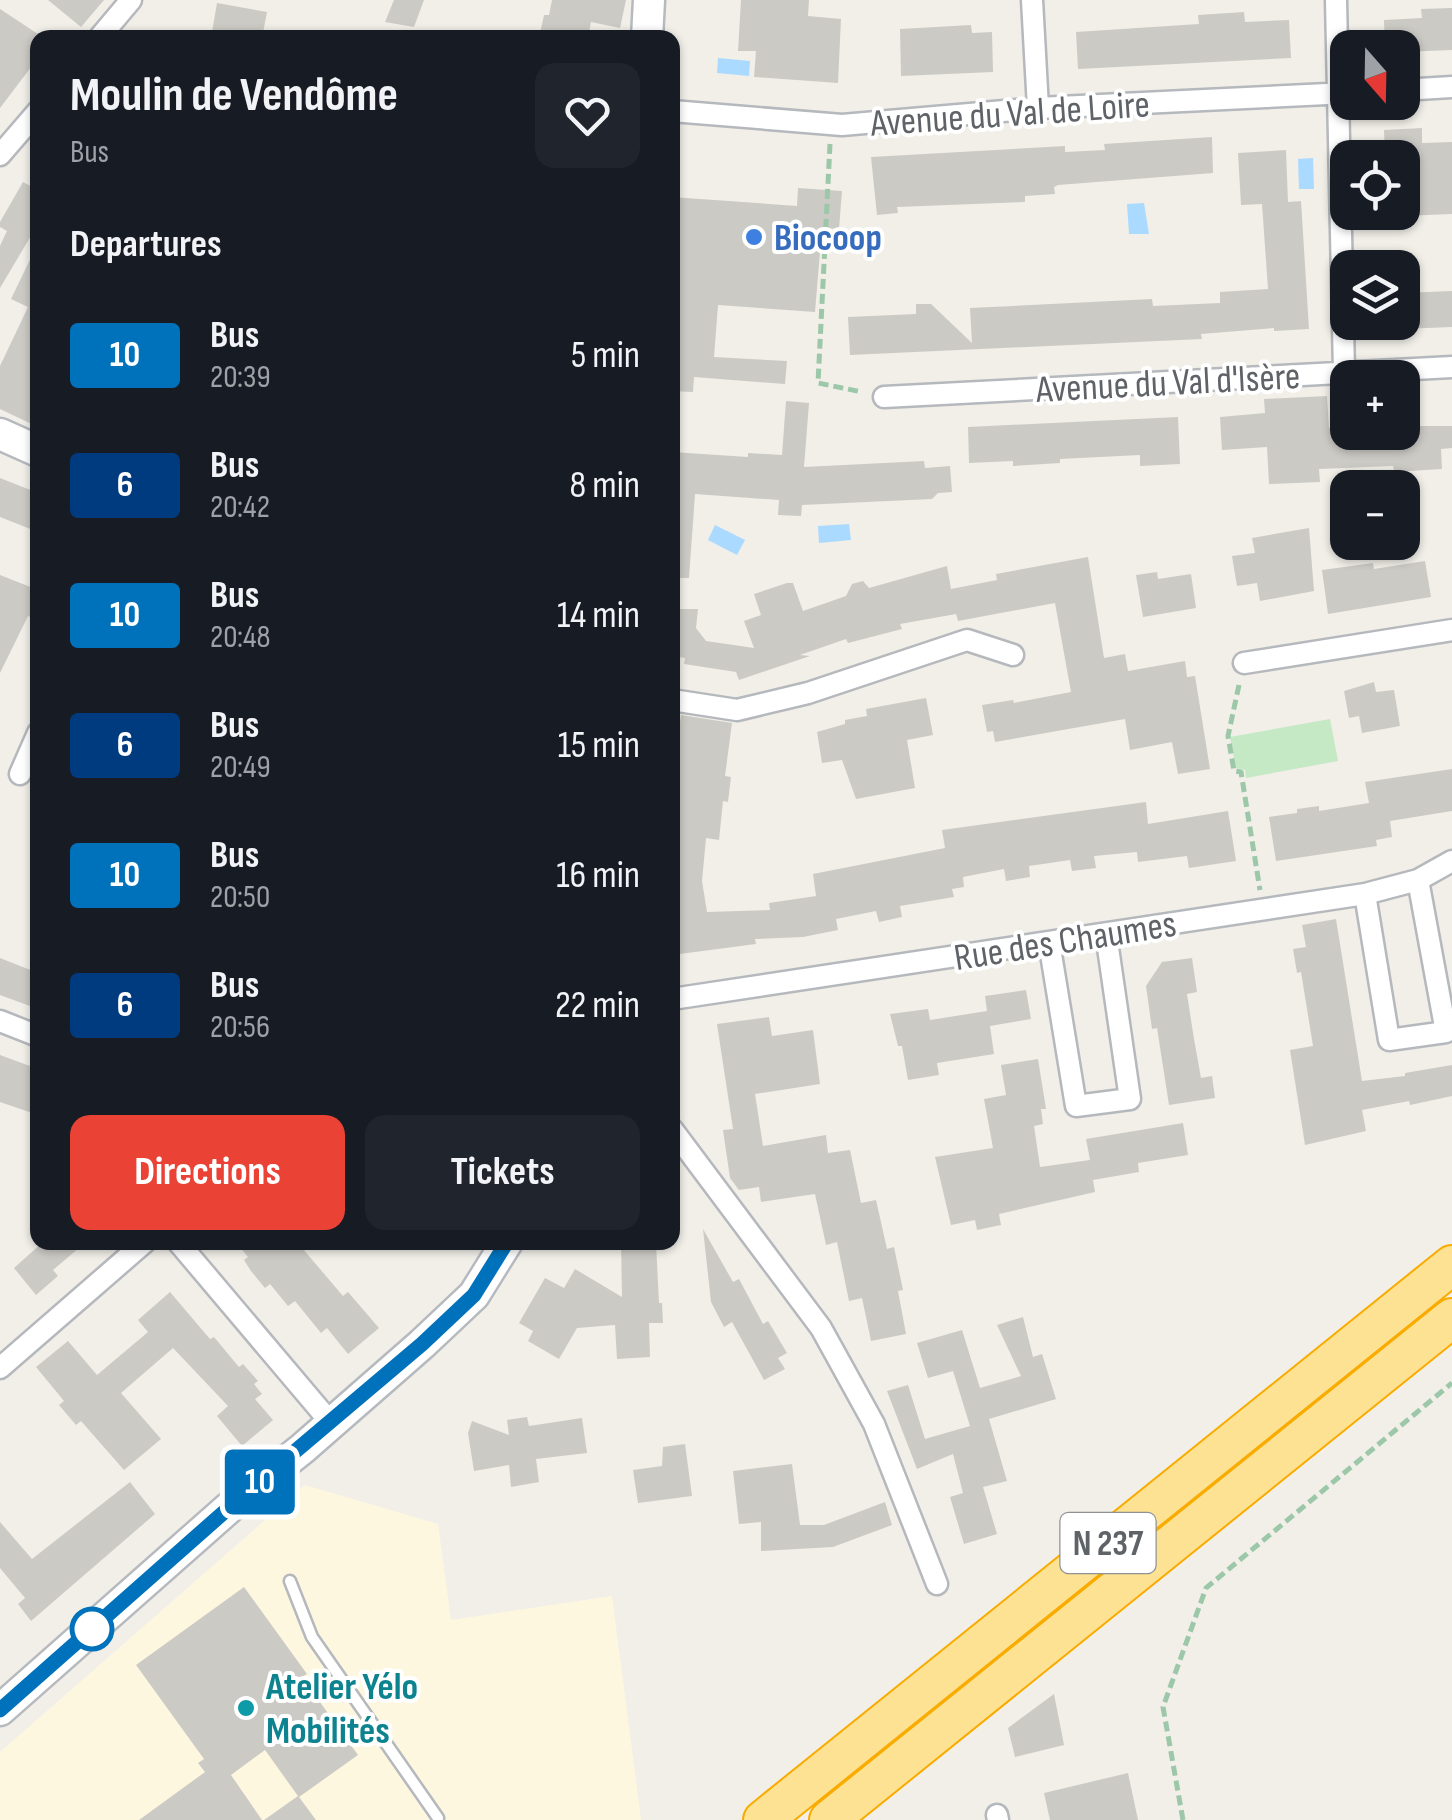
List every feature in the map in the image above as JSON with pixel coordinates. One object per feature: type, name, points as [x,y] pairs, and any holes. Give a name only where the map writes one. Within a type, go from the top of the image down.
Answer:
[{"type":"highway","name":"N 237","points":[[764,1820],[1452,1266]]},
{"type":"highway","name":"N 237","points":[[829,1820],[1452,1318]]},
{"type":"street","points":[[106,30],[131,0]]},
{"type":"street","points":[[648,30],[650,0]]},
{"type":"street","points":[[1032,0],[1038,108]]},
{"type":"street","points":[[1336,0],[1338,30]]},
{"type":"street","points":[[1420,89],[1452,88]]},
{"type":"street","name":"Avenue du Val de Loire","points":[[680,112],[829,124],[1038,108],[1330,94]]},
{"type":"street","points":[[0,155],[30,120]]},
{"type":"street","points":[[1343,120],[1344,360]]},
{"type":"street","name":"Avenue du Val d'Isère","points":[[1420,368],[1452,367]]},
{"type":"street","name":"Avenue du Val d'Isère","points":[[884,397],[1330,373]]},
{"type":"street","points":[[0,434],[30,448]]},
{"type":"street","points":[[1244,663],[1452,630]]},
{"type":"street","points":[[680,701],[737,710],[808,694],[967,640],[1012,655]]},
{"type":"street","points":[[20,774],[30,751]]},
{"type":"street","name":"Rue des Chaumes","points":[[680,998],[1365,894],[1418,880],[1452,861]]},
{"type":"street","points":[[1365,894],[1389,1040],[1446,1032],[1418,880]]},
{"type":"street","points":[[1049,942],[1076,1106],[1130,1099],[1106,934]]},
{"type":"street","points":[[0,1021],[30,1033]]},
{"type":"street","points":[[680,1140],[821,1328],[874,1424],[938,1584]]},
{"type":"street","points":[[0,1368],[136,1250]]},
{"type":"street","points":[[185,1250],[331,1424]]},
{"type":"street","points":[[0,1710],[474,1295],[502,1250]]},
{"type":"lane","points":[[290,1582],[312,1637],[438,1818]]},
{"type":"path","points":[[829,124],[818,383],[884,397]]},
{"type":"path","points":[[1244,663],[1228,736],[1234,771],[1241,772],[1262,910]]},
{"type":"path","points":[[1183,1820],[1162,1707],[1206,1588],[1452,1383]]},
{"type":"shaded area","points":[[305,1485],[438,1524],[451,1620],[612,1596],[641,1820],[0,1820],[0,1752]]},
{"type":"green space","points":[[1330,719],[1338,761],[1246,778],[1245,770],[1236,768],[1230,737]]},
{"type":"water","points":[[718,58],[750,61],[749,76],[717,73]]},
{"type":"water","points":[[1313,158],[1314,189],[1299,189],[1298,159]]},
{"type":"water","points":[[1144,203],[1149,234],[1129,234],[1127,204]]},
{"type":"water","points":[[849,524],[851,540],[819,543],[818,526]]},
{"type":"water","points":[[715,525],[745,540],[737,555],[708,540]]},
{"type":"building","points":[[48,0],[104,0],[81,27]]},
{"type":"building","points":[[394,0],[424,0],[414,27],[385,22]]},
{"type":"building","points":[[552,0],[626,0],[620,28],[591,22],[590,30],[541,30],[544,15],[549,15]]},
{"type":"building","points":[[741,0],[809,0],[808,16],[841,19],[838,83],[754,77],[756,51],[738,51]]},
{"type":"building","points":[[217,3],[267,12],[264,30],[212,30]]},
{"type":"building","points":[[1452,8],[1452,50],[1420,51],[1420,30],[1384,30],[1384,20],[1422,18],[1421,9]]},
{"type":"building","points":[[0,9],[32,30],[30,69],[0,108]]},
{"type":"building","points":[[1244,12],[1245,22],[1289,20],[1291,58],[1078,69],[1076,32],[1199,24],[1198,15]]},
{"type":"building","points":[[971,25],[972,33],[992,32],[993,72],[901,76],[900,29]]},
{"type":"building","points":[[1422,128],[1422,143],[1452,142],[1452,214],[1420,215],[1420,140],[1384,140],[1384,130]]},
{"type":"building","points":[[1212,137],[1213,173],[1058,185],[1054,187],[1055,194],[1025,196],[1025,202],[897,207],[898,213],[877,215],[871,157],[1065,146],[1065,152],[1105,150],[1104,144]]},
{"type":"building","points":[[1286,150],[1288,202],[1301,201],[1309,329],[1201,334],[1202,339],[850,355],[848,317],[916,314],[916,304],[931,304],[972,343],[970,308],[1152,299],[1153,306],[1220,303],[1220,292],[1268,289],[1262,204],[1241,205],[1238,153]]},
{"type":"building","points":[[23,182],[30,186],[30,237],[0,288],[0,246],[7,231],[0,227]]},
{"type":"building","points":[[798,188],[842,191],[839,229],[822,228],[815,312],[718,305],[714,357],[787,361],[785,384],[694,377],[693,392],[680,391],[680,198],[797,206]]},
{"type":"building","points":[[30,260],[30,423],[0,409],[0,366],[28,307],[11,299]]},
{"type":"building","points":[[1452,291],[1452,327],[1420,328],[1420,292]]},
{"type":"building","points":[[1327,396],[1330,450],[1420,450],[1420,426],[1452,426],[1452,448],[1441,449],[1442,469],[1319,469],[1320,482],[1269,484],[1267,447],[1222,450],[1220,417],[1265,413],[1264,399]]},
{"type":"building","points":[[786,401],[809,403],[804,467],[924,461],[925,468],[950,466],[952,492],[938,493],[932,499],[802,505],[801,516],[778,515],[779,500],[695,494],[689,578],[680,578],[680,453],[782,455]]},
{"type":"building","points":[[1178,417],[1180,464],[1140,466],[1140,455],[1013,466],[1013,461],[969,463],[968,427]]},
{"type":"building","points":[[0,478],[30,490],[30,529],[0,517]]},
{"type":"building","points":[[1309,528],[1314,591],[1260,601],[1257,583],[1237,586],[1232,556],[1255,553],[1252,538]]},
{"type":"building","points":[[1088,557],[1104,658],[1125,654],[1128,671],[1185,661],[1187,677],[1195,676],[1210,769],[1178,774],[1172,742],[1130,750],[1125,719],[995,742],[993,731],[987,732],[982,705],[1071,692],[1055,603],[958,621],[956,614],[900,624],[902,629],[848,643],[846,639],[739,680],[736,672],[684,664],[685,658],[680,657],[680,609],[698,609],[696,628],[706,641],[754,648],[744,621],[761,615],[754,594],[787,583],[793,583],[803,611],[846,596],[852,584],[863,581],[869,588],[947,566],[951,589],[997,580],[996,574]]},
{"type":"building","points":[[1425,561],[1431,597],[1328,614],[1322,570],[1373,563],[1374,569]]},
{"type":"building","points":[[1157,572],[1158,579],[1191,574],[1196,608],[1143,617],[1136,575]]},
{"type":"building","points":[[0,575],[30,587],[30,617],[0,673]]},
{"type":"building","points":[[1374,682],[1376,692],[1394,690],[1400,726],[1362,733],[1359,716],[1349,718],[1344,691]]},
{"type":"building","points":[[926,698],[933,735],[907,740],[915,788],[856,799],[842,760],[822,763],[817,732],[867,716],[866,709]]},
{"type":"building","points":[[681,715],[732,723],[725,776],[731,777],[728,802],[723,801],[719,840],[706,838],[702,881],[707,912],[770,910],[769,903],[816,896],[813,874],[945,848],[942,830],[1146,802],[1148,824],[1228,811],[1236,861],[1189,868],[1187,856],[1138,862],[1137,852],[1094,856],[1096,868],[1072,871],[1070,860],[1029,866],[1030,877],[1006,881],[1004,869],[963,877],[964,887],[952,889],[954,897],[900,906],[902,917],[879,922],[876,911],[836,919],[838,930],[803,937],[755,939],[756,944],[680,954]]},
{"type":"building","points":[[1452,769],[1452,811],[1390,821],[1392,837],[1376,840],[1377,846],[1276,861],[1269,817],[1297,813],[1297,809],[1319,806],[1319,811],[1369,803],[1365,782]]},
{"type":"building","points":[[1336,919],[1362,1081],[1452,1065],[1452,1096],[1362,1110],[1366,1131],[1305,1145],[1290,1050],[1313,1046],[1301,972],[1297,973],[1293,949],[1306,947],[1302,925]]},
{"type":"building","points":[[0,958],[30,970],[30,1006],[0,995]]},
{"type":"building","points":[[1192,958],[1197,992],[1187,994],[1194,1039],[1201,1078],[1212,1076],[1215,1098],[1169,1105],[1146,986],[1162,962]]},
{"type":"building","points":[[1026,990],[1031,1019],[990,1026],[994,1054],[937,1063],[939,1075],[908,1080],[902,1046],[898,1046],[890,1014],[928,1009],[930,1020],[987,1011],[985,996]]},
{"type":"building","points":[[769,1017],[772,1036],[813,1030],[820,1084],[755,1094],[763,1146],[826,1135],[828,1153],[850,1150],[861,1203],[876,1200],[887,1249],[894,1247],[903,1290],[898,1291],[906,1334],[871,1341],[862,1298],[849,1301],[837,1242],[826,1245],[815,1194],[761,1202],[759,1187],[739,1190],[730,1178],[723,1130],[733,1129],[717,1024]]},
{"type":"building","points":[[0,1055],[30,1066],[30,1112],[0,1102]]},
{"type":"building","points":[[1038,1059],[1046,1109],[1041,1109],[1043,1124],[1034,1126],[1040,1167],[1090,1160],[1086,1139],[1183,1123],[1188,1155],[1138,1163],[1139,1172],[1093,1180],[1095,1192],[999,1214],[1001,1225],[977,1230],[975,1220],[951,1225],[935,1157],[993,1148],[984,1099],[1006,1095],[1001,1065]]},
{"type":"building","points":[[703,1229],[733,1282],[739,1279],[763,1324],[768,1321],[787,1353],[778,1358],[785,1369],[764,1380],[732,1322],[724,1327],[711,1302]]},
{"type":"building","points":[[34,1250],[77,1250],[53,1270],[58,1276],[36,1295],[14,1268]]},
{"type":"building","points":[[242,1250],[304,1250],[343,1296],[348,1292],[379,1328],[348,1354],[327,1328],[321,1333],[295,1301],[288,1306],[270,1284],[265,1288],[244,1260],[248,1257]]},
{"type":"building","points":[[621,1250],[656,1250],[663,1323],[649,1323],[650,1357],[617,1359],[615,1325],[577,1328],[559,1359],[528,1341],[533,1331],[519,1323],[545,1278],[564,1288],[575,1269],[622,1297]]},
{"type":"building","points":[[170,1292],[210,1339],[214,1337],[239,1367],[243,1364],[258,1381],[254,1384],[262,1394],[255,1399],[273,1420],[242,1446],[217,1416],[228,1406],[173,1348],[121,1393],[161,1439],[124,1470],[81,1421],[76,1425],[59,1405],[64,1401],[36,1367],[68,1341],[97,1375],[148,1332],[138,1320]]},
{"type":"building","points":[[1023,1317],[1033,1357],[1042,1354],[1056,1399],[989,1419],[1007,1481],[983,1487],[997,1534],[964,1544],[950,1497],[963,1493],[953,1454],[917,1469],[887,1391],[908,1385],[925,1439],[970,1426],[953,1371],[928,1378],[917,1343],[962,1330],[980,1388],[1021,1376],[997,1325]]},
{"type":"building","points":[[527,1417],[529,1426],[582,1418],[587,1453],[536,1459],[539,1482],[511,1487],[509,1465],[474,1471],[468,1433],[472,1421],[509,1435],[507,1420]]},
{"type":"building","points":[[685,1444],[692,1496],[638,1503],[633,1470],[662,1466],[663,1447]]},
{"type":"building","points":[[792,1464],[800,1525],[824,1525],[885,1502],[892,1525],[833,1547],[761,1551],[761,1522],[739,1524],[733,1471]]},
{"type":"building","points":[[130,1482],[155,1514],[31,1621],[18,1604],[25,1598],[0,1568],[0,1522],[32,1559]]},
{"type":"building","name":"Atelier Yélo Mobilités","points":[[244,1587],[307,1674],[302,1677],[358,1755],[299,1797],[316,1820],[264,1820],[298,1796],[265,1750],[231,1775],[262,1820],[139,1820],[205,1772],[198,1763],[204,1759],[136,1665]]},
{"type":"building","points":[[1054,1694],[1064,1745],[1015,1757],[1008,1728]]},
{"type":"building","points":[[1128,1773],[1138,1820],[1050,1820],[1044,1793]]},
{"type":"bus line","name":"10","points":[[0,1710],[422,1344],[474,1295],[502,1250]]},
{"type":"place","name":"Biocoop","points":[[754,237]]},
{"type":"place","name":"Atelier Yélo Mobilités","points":[[246,1708]]}]
